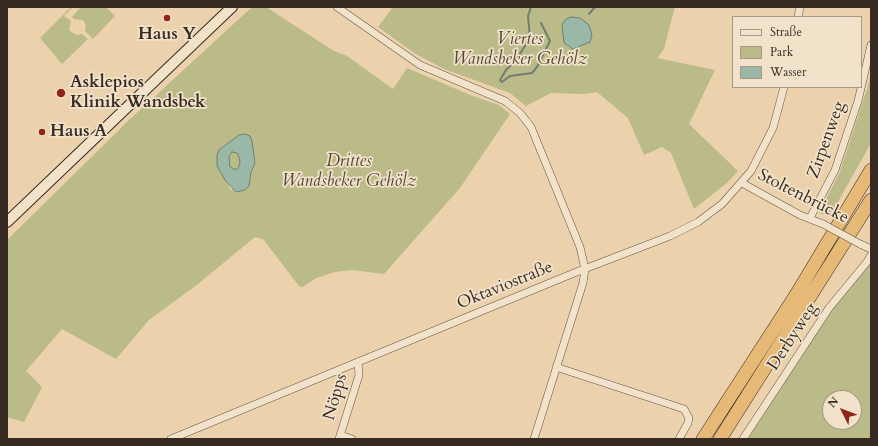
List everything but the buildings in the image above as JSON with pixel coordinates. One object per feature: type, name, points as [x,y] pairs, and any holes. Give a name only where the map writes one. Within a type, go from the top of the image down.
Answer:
[{"type":"highway","points":[[702,439],[796,295],[871,170]]},
{"type":"highway","points":[[720,439],[871,200]]},
{"type":"main road","points":[[7,222],[231,7]]},
{"type":"street","points":[[337,7],[420,65],[505,101],[520,113],[531,127],[577,240],[585,269],[583,282],[534,439]]},
{"type":"street","name":"Zirpenweg","points":[[862,84],[871,46]]},
{"type":"street","name":"Oktaviostraße","points":[[171,439],[585,269],[670,236],[698,222],[722,204],[742,183],[765,146],[784,88]]},
{"type":"street","name":"Zirpenweg","points":[[810,218],[835,170],[861,88]]},
{"type":"street","name":"Stoltenbrücke","points":[[742,183],[800,215],[823,224],[871,249]]},
{"type":"street","name":"Derbyweg","points":[[743,439],[829,308],[867,262],[871,255]]},
{"type":"street","name":"Nöpps","points":[[339,437],[359,375],[358,362]]},
{"type":"street","points":[[556,366],[684,409],[688,418],[688,423],[679,439]]},
{"type":"street","points":[[339,437],[352,439]]},
{"type":"green space","points":[[71,7],[73,7],[64,16],[71,21],[69,30],[76,35],[82,34],[88,39],[62,64],[40,38]]},
{"type":"green space","points":[[81,7],[106,7],[115,16],[93,39],[85,31],[86,25],[83,20],[74,19],[72,17]]},
{"type":"green space","name":"Drittes Wandsbeker Gehölz","points":[[252,7],[266,7],[334,51],[347,56],[393,89],[407,68],[470,95],[499,105],[510,114],[460,188],[384,274],[352,270],[335,272],[316,278],[303,287],[299,286],[263,239],[255,237],[198,284],[149,320],[116,359],[62,329],[26,371],[42,387],[24,422],[7,417],[7,240],[128,121]],"holes":[[[228,144],[255,163],[251,172],[251,179],[231,190],[218,166],[219,150]]]},
{"type":"green space","name":"Viertes Wandsbeker Gehölz","points":[[393,7],[675,7],[664,49],[657,58],[715,70],[689,124],[738,171],[727,183],[694,209],[671,153],[662,147],[644,155],[628,118],[597,92],[585,94],[551,93],[526,106],[510,93],[444,69],[414,53],[378,27]]},
{"type":"green space","points":[[871,72],[871,143],[830,216],[819,213],[839,174],[868,86]]},
{"type":"green space","points":[[232,152],[237,153],[240,163],[238,168],[234,169],[230,167],[229,155]]},
{"type":"green space","points":[[870,264],[871,439],[748,439],[832,308]]},
{"type":"water","points":[[571,17],[580,18],[589,25],[592,35],[590,42],[573,49],[564,43],[562,25],[565,20]]},
{"type":"water","points":[[245,134],[250,136],[255,163],[251,172],[249,186],[245,190],[236,192],[225,180],[217,166],[217,155],[219,150],[239,135]],"holes":[[[232,152],[237,153],[240,163],[238,169],[234,169],[230,167],[229,156]]]},
{"type":"waterway","points":[[531,7],[528,16],[530,38],[516,60],[506,70],[500,80],[502,82],[510,76],[532,73],[537,67],[550,41],[541,23]]},
{"type":"waterway","points":[[589,14],[595,7]]},
{"type":"place","name":"Haus Y","points":[[167,18]]},
{"type":"place","name":"Asklepios Klinik Wandsbek","points":[[61,93]]},
{"type":"place","name":"Haus A","points":[[42,132]]}]
